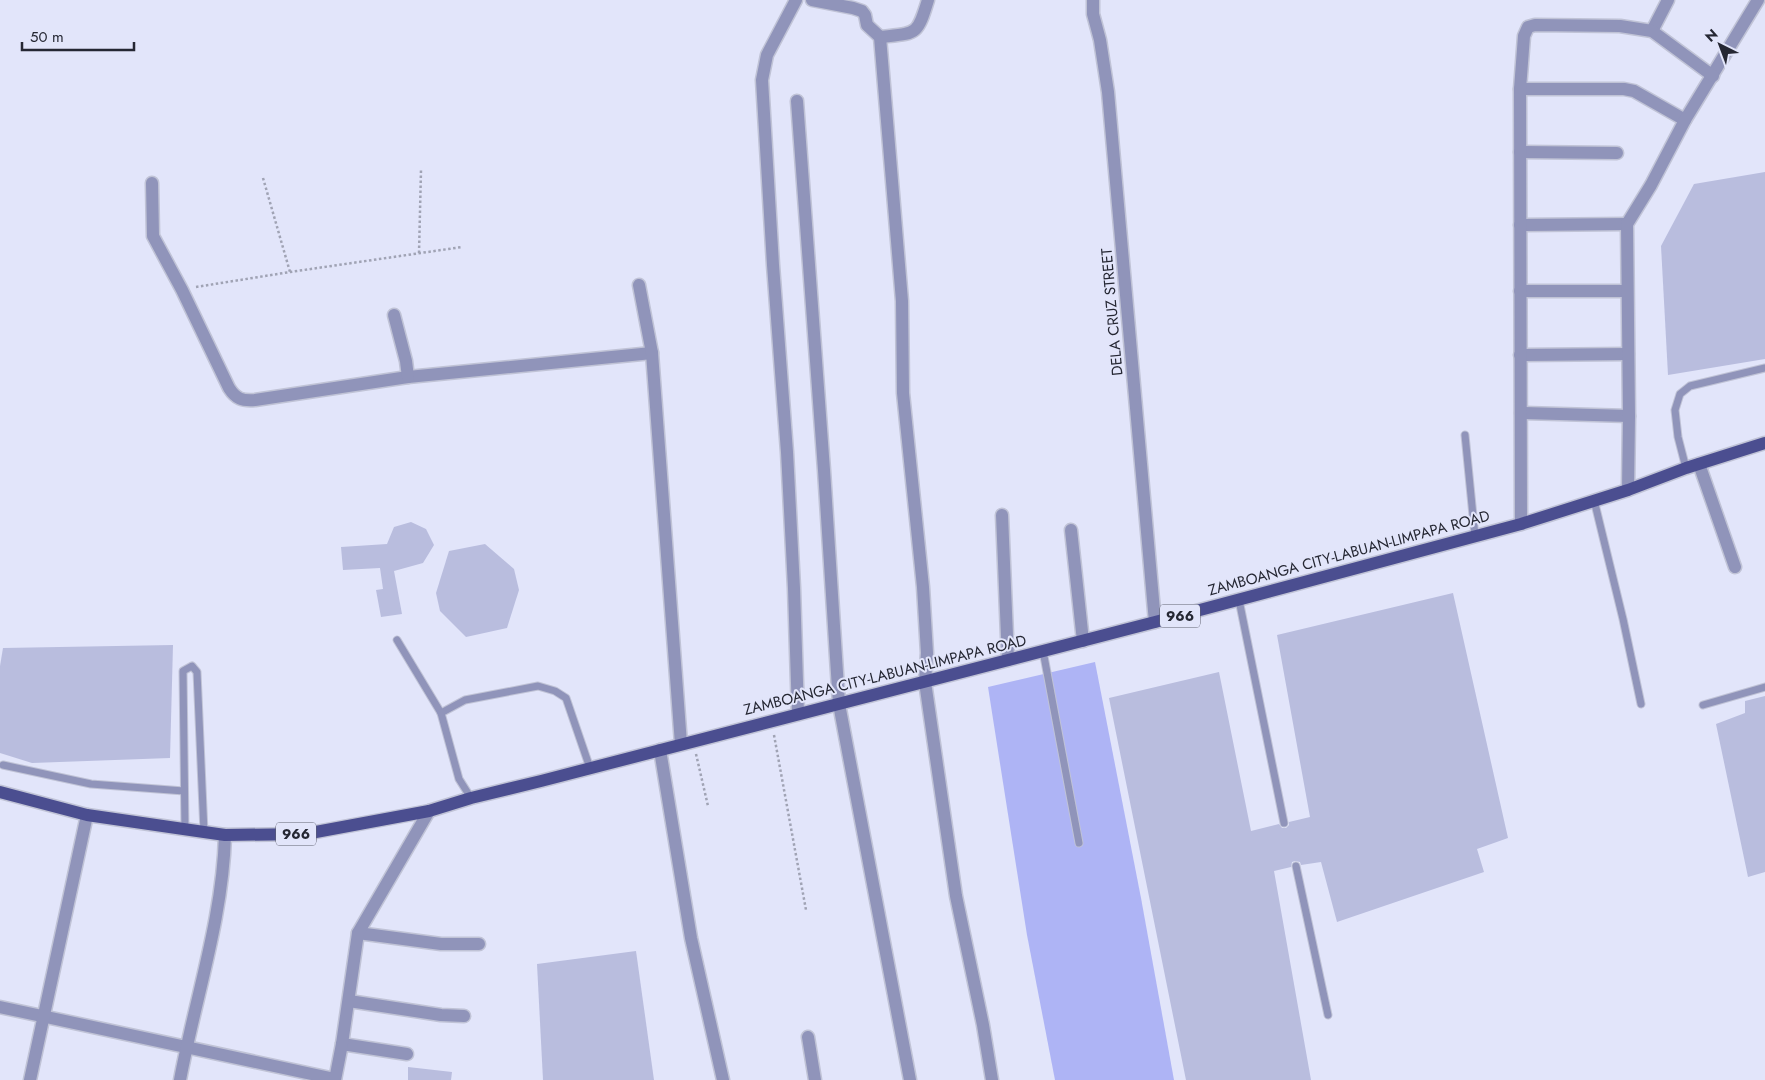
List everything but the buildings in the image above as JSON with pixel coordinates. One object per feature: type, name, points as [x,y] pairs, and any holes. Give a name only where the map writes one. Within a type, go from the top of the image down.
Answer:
[{"type":"main road","name":"ZAMBOANGA CITY-LABUAN-LIMPAPA ROAD","points":[[0,792],[87,815],[225,835],[305,834],[429,811],[471,798],[1083,641],[1521,524],[1765,443]]},
{"type":"street","points":[[796,0],[768,55],[762,80],[788,471],[798,714]]},
{"type":"street","points":[[812,0],[862,11],[866,16],[867,25],[880,37],[902,301],[903,393],[923,587],[927,653],[925,682],[956,896],[983,1025],[992,1080]]},
{"type":"street","points":[[880,37],[910,34],[917,29],[928,0]]},
{"type":"street","name":"DELA CRUZ STREET","points":[[1093,0],[1093,14],[1100,40],[1108,92],[1155,622]]},
{"type":"street","points":[[1652,31],[1668,0]]},
{"type":"street","points":[[1628,490],[1630,416],[1627,224],[1686,120],[1758,0]]},
{"type":"street","points":[[1521,524],[1520,89],[1524,36],[1528,28],[1535,25],[1620,26],[1652,31],[1713,76]]},
{"type":"street","points":[[1520,89],[1624,89],[1634,91],[1686,120]]},
{"type":"street","points":[[796,101],[824,460],[839,704],[910,1080]]},
{"type":"street","points":[[1520,152],[1617,153]]},
{"type":"street","points":[[152,184],[153,236],[182,290],[229,388],[233,394],[242,400],[255,400],[408,377],[652,353]]},
{"type":"street","points":[[1520,225],[1627,224]]},
{"type":"street","points":[[639,285],[652,353],[687,743]]},
{"type":"street","points":[[1520,291],[1627,291]]},
{"type":"street","points":[[394,315],[406,361],[408,377]]},
{"type":"street","points":[[1520,355],[1628,354]]},
{"type":"street","points":[[1521,413],[1630,416]]},
{"type":"street","points":[[1699,464],[1735,568]]},
{"type":"street","points":[[1002,515],[1008,660]]},
{"type":"street","points":[[1071,530],[1083,641]]},
{"type":"street","points":[[660,750],[691,938],[723,1080]]},
{"type":"street","points":[[0,1007],[335,1079],[349,1002],[358,933],[429,811]]},
{"type":"street","points":[[30,1080],[87,815]]},
{"type":"street","points":[[180,1080],[219,895],[225,854],[225,835]]},
{"type":"street","points":[[358,933],[441,944],[480,944]]},
{"type":"street","points":[[349,1002],[441,1015],[464,1016]]},
{"type":"street","points":[[808,1037],[815,1080]]},
{"type":"street","points":[[342,1044],[407,1054]]},
{"type":"lane","points":[[1686,468],[1678,436],[1675,410],[1680,394],[1690,386],[1765,368]]},
{"type":"lane","points":[[1465,435],[1475,536]]},
{"type":"lane","points":[[1594,500],[1623,619],[1641,704]]},
{"type":"lane","points":[[1239,600],[1284,823]]},
{"type":"lane","points":[[397,640],[442,713],[459,779],[471,798]]},
{"type":"lane","points":[[1042,651],[1079,843]]},
{"type":"lane","points":[[185,829],[183,671],[192,666],[196,672],[204,832]]},
{"type":"lane","points":[[442,713],[465,700],[538,686],[555,691],[566,698],[590,768]]},
{"type":"lane","points":[[1703,705],[1765,687]]},
{"type":"lane","points":[[3,765],[91,784],[184,791]]},
{"type":"lane","points":[[1296,866],[1328,1015]]},
{"type":"path","points":[[420,253],[421,170]]},
{"type":"path","points":[[264,178],[290,272]]},
{"type":"path","points":[[182,290],[462,247]]},
{"type":"path","points":[[772,721],[806,910]]},
{"type":"path","points":[[687,743],[708,806]]},
{"type":"shaded area","points":[[1095,662],[1174,1080],[1055,1080],[1027,935],[988,687]]}]
